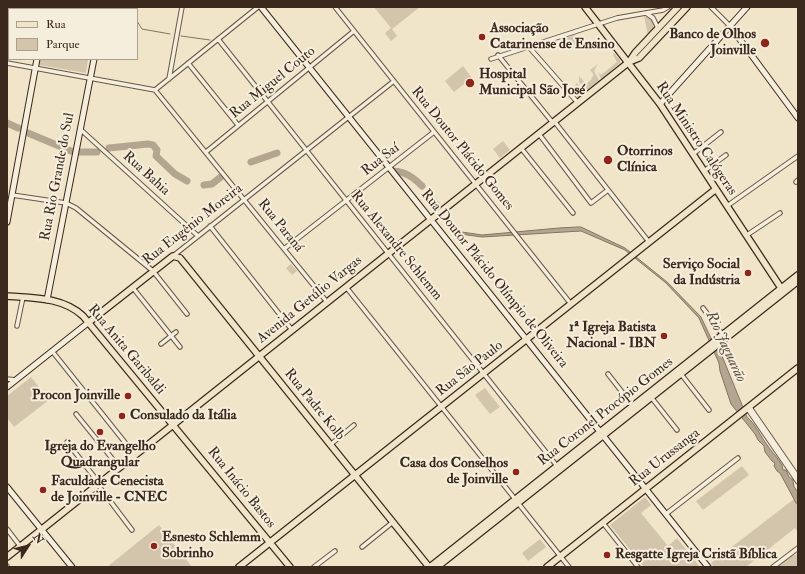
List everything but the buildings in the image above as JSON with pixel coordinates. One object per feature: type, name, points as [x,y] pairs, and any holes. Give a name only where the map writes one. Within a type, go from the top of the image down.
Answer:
[{"type":"main road","name":"Rua Doutor Plácido Olímpio de Oliveira","points":[[261,7],[708,567]]},
{"type":"main road","name":"Rua Ministro Calógeras","points":[[585,7],[660,104],[782,288]]},
{"type":"main road","points":[[628,62],[635,52],[678,7]]},
{"type":"main road","points":[[628,62],[639,58],[687,7]]},
{"type":"main road","points":[[660,104],[748,7]]},
{"type":"main road","points":[[730,26],[798,118]]},
{"type":"main road","points":[[7,222],[38,60]]},
{"type":"main road","name":"Rua Rio Grande do Sul","points":[[47,300],[94,60]]},
{"type":"main road","name":"Avenida Getúlio Vargas","points":[[7,557],[628,62]]},
{"type":"main road","name":"Rua São Paulo","points":[[239,567],[716,189]]},
{"type":"main road","points":[[173,256],[180,258]]},
{"type":"main road","name":"Rua Eugênio Moreira","points":[[7,387],[173,256]]},
{"type":"main road","name":"Rua Padre Kolb","points":[[180,258],[429,567]]},
{"type":"main road","name":"Rua Coronel Procópio Gomes","points":[[716,343],[723,335],[798,275]]},
{"type":"main road","name":"Rua Coronel Procópio Gomes","points":[[429,567],[516,501],[602,433],[633,406],[798,281]]},
{"type":"main road","name":"Rua Anita Garibaldi","points":[[7,296],[47,300],[62,303],[74,308],[89,322],[173,425]]},
{"type":"main road","name":"Rua Coronel Procópio Gomes","points":[[437,567],[557,466],[681,374],[709,348]]},
{"type":"main road","name":"Rua Urussanga","points":[[547,567],[798,368]]},
{"type":"main road","name":"Rua Inácio Bastos","points":[[173,425],[290,567]]},
{"type":"main road","points":[[7,486],[72,567]]},
{"type":"street","points":[[168,79],[182,7]]},
{"type":"street","points":[[7,63],[155,90],[258,7]]},
{"type":"street","name":"Rua Doutor Plácido Gomes","points":[[335,7],[571,304]]},
{"type":"street","points":[[490,59],[498,55],[628,15],[663,10],[668,7]]},
{"type":"street","points":[[711,7],[730,26]]},
{"type":"street","points":[[646,13],[653,18],[658,28]]},
{"type":"street","name":"Rua Miguel Couto","points":[[206,152],[354,31]]},
{"type":"street","name":"Rua Alexandre Schlemm","points":[[218,39],[557,466]]},
{"type":"street","points":[[528,46],[578,102]]},
{"type":"street","points":[[498,55],[649,242]]},
{"type":"street","points":[[188,63],[238,125]]},
{"type":"street","name":"Rua Eugênio Moreira","points":[[173,256],[394,81]]},
{"type":"street","name":"Rua Paraná","points":[[155,90],[327,302]]},
{"type":"street","name":"Rua Bahia","points":[[80,129],[198,236]]},
{"type":"street","name":"Rua Saí","points":[[284,249],[434,132]]},
{"type":"street","points":[[693,154],[722,132]]},
{"type":"street","points":[[539,134],[591,203],[608,190]]},
{"type":"street","points":[[521,148],[573,213]]},
{"type":"street","points":[[704,171],[726,155]]},
{"type":"street","points":[[727,206],[798,156]]},
{"type":"street","points":[[12,195],[66,203],[82,212],[153,271],[187,314]]},
{"type":"street","points":[[746,235],[780,213]]},
{"type":"street","points":[[210,226],[292,330]]},
{"type":"street","points":[[179,251],[180,258]]},
{"type":"street","points":[[346,287],[569,567]]},
{"type":"street","points":[[133,288],[180,347]]},
{"type":"street","points":[[17,326],[23,297]]},
{"type":"street","points":[[702,308],[723,335]]},
{"type":"street","points":[[161,344],[176,332]]},
{"type":"street","points":[[52,351],[135,455]]},
{"type":"street","points":[[608,374],[633,406]]},
{"type":"street","points":[[681,374],[709,410]]},
{"type":"street","points":[[7,379],[16,380]]},
{"type":"street","points":[[651,397],[677,430]]},
{"type":"street","points":[[747,408],[798,477]]},
{"type":"street","points":[[747,408],[798,482]]},
{"type":"street","points":[[76,414],[119,467]]},
{"type":"street","points":[[330,445],[354,425]]},
{"type":"street","points":[[67,442],[132,530]]},
{"type":"street","points":[[666,514],[738,458]]},
{"type":"street","points":[[362,547],[393,522]]},
{"type":"street","points":[[603,523],[638,567]]},
{"type":"street","points":[[7,529],[20,546]]},
{"type":"street","points":[[773,567],[798,548]]},
{"type":"street","points":[[314,567],[335,550]]},
{"type":"green space","points":[[374,7],[420,7],[392,29],[397,36],[391,41],[385,33],[391,28]]},
{"type":"green space","points":[[644,16],[650,18],[654,23],[653,29],[648,35]]},
{"type":"green space","points":[[575,35],[582,45],[575,50],[566,38]]},
{"type":"green space","points":[[614,53],[620,60],[620,63],[601,79],[598,72],[601,75],[617,62],[613,55]]},
{"type":"green space","points":[[40,60],[88,60],[86,73],[39,65]]},
{"type":"green space","points":[[598,64],[594,71],[599,80],[586,91],[579,82],[579,76],[586,84],[594,75],[590,70]]},
{"type":"green space","points":[[463,66],[472,78],[454,92],[445,81]]},
{"type":"green space","points":[[577,83],[584,92],[578,98],[573,92],[577,88],[575,85]]},
{"type":"green space","points":[[503,141],[510,150],[500,158],[493,149]]},
{"type":"green space","points":[[291,264],[297,271],[292,275],[286,268]]},
{"type":"green space","points":[[31,377],[49,400],[14,427],[7,418],[7,396]]},
{"type":"green space","points":[[485,388],[500,407],[490,414],[475,395]]},
{"type":"green space","points":[[742,466],[749,475],[703,510],[696,501]]},
{"type":"green space","points":[[645,497],[651,505],[641,513],[668,546],[677,538],[700,567],[644,567],[610,525]]},
{"type":"green space","points":[[794,499],[798,505],[798,532],[795,528],[746,567],[714,567],[711,563]]},
{"type":"green space","name":"Esnesto Schlemm Sobrinho","points":[[159,525],[192,567],[107,567]]},
{"type":"green space","points":[[540,539],[546,547],[528,561],[522,553]]},
{"type":"green space","points":[[798,554],[798,567],[776,567],[791,556]]},
{"type":"shaded area","name":"Rio Jaguarão","points":[[581,227],[625,248],[667,282],[701,317],[718,353],[722,356],[747,417],[780,462],[783,470],[786,470],[789,477],[793,480],[794,487],[798,492],[798,504],[796,503],[780,473],[774,466],[775,463],[765,452],[764,446],[731,404],[720,371],[719,363],[699,318],[666,283],[625,250],[581,231],[482,237],[453,233],[455,231],[482,235]]},
{"type":"waterway","points":[[138,23],[142,29],[170,34]]},
{"type":"waterway","points":[[181,36],[210,40]]},
{"type":"waterway","name":"Rio Jaguarão","points":[[7,123],[18,128]]},
{"type":"waterway","name":"Rio Jaguarão","points":[[28,133],[71,151]]},
{"type":"waterway","name":"Rio Jaguarão","points":[[109,148],[148,144],[153,145],[157,150],[156,156],[175,174],[187,181]]},
{"type":"waterway","name":"Rio Jaguarão","points":[[79,152],[97,152]]},
{"type":"waterway","name":"Rio Jaguarão","points":[[251,162],[277,153]]},
{"type":"waterway","name":"Rio Jaguarão","points":[[393,171],[402,172],[416,180],[422,186]]},
{"type":"waterway","name":"Rio Jaguarão","points":[[204,185],[212,184],[222,176]]},
{"type":"waterway","name":"Rio Jaguarão","points":[[428,195],[437,206]]},
{"type":"place","name":"Associação Catarinense de Ensino","points":[[482,37]]},
{"type":"place","name":"Banco de Olhos Joinville","points":[[765,43]]},
{"type":"place","name":"Hospital Municipal São José","points":[[470,83]]},
{"type":"place","name":"Otorrinos Clínica","points":[[608,160]]},
{"type":"place","name":"Serviço Social da Indústria","points":[[748,273]]},
{"type":"place","name":"1ª Igreja Batista Nacional - IBN","points":[[664,336]]},
{"type":"place","name":"Procon Joinville","points":[[128,396]]},
{"type":"place","name":"Consulado da Itália","points":[[122,416]]},
{"type":"place","name":"Igreja do Evangelho Quadrangular","points":[[100,432]]},
{"type":"place","name":"Casa dos Conselhos de Joinville","points":[[516,472]]},
{"type":"place","name":"Faculdade Cenecista de Joinville - CNEC","points":[[43,490]]},
{"type":"place","name":"Esnesto Schlemm Sobrinho","points":[[154,546]]},
{"type":"place","name":"Resgatte Igreja Cristã Bíblica","points":[[607,555]]}]
